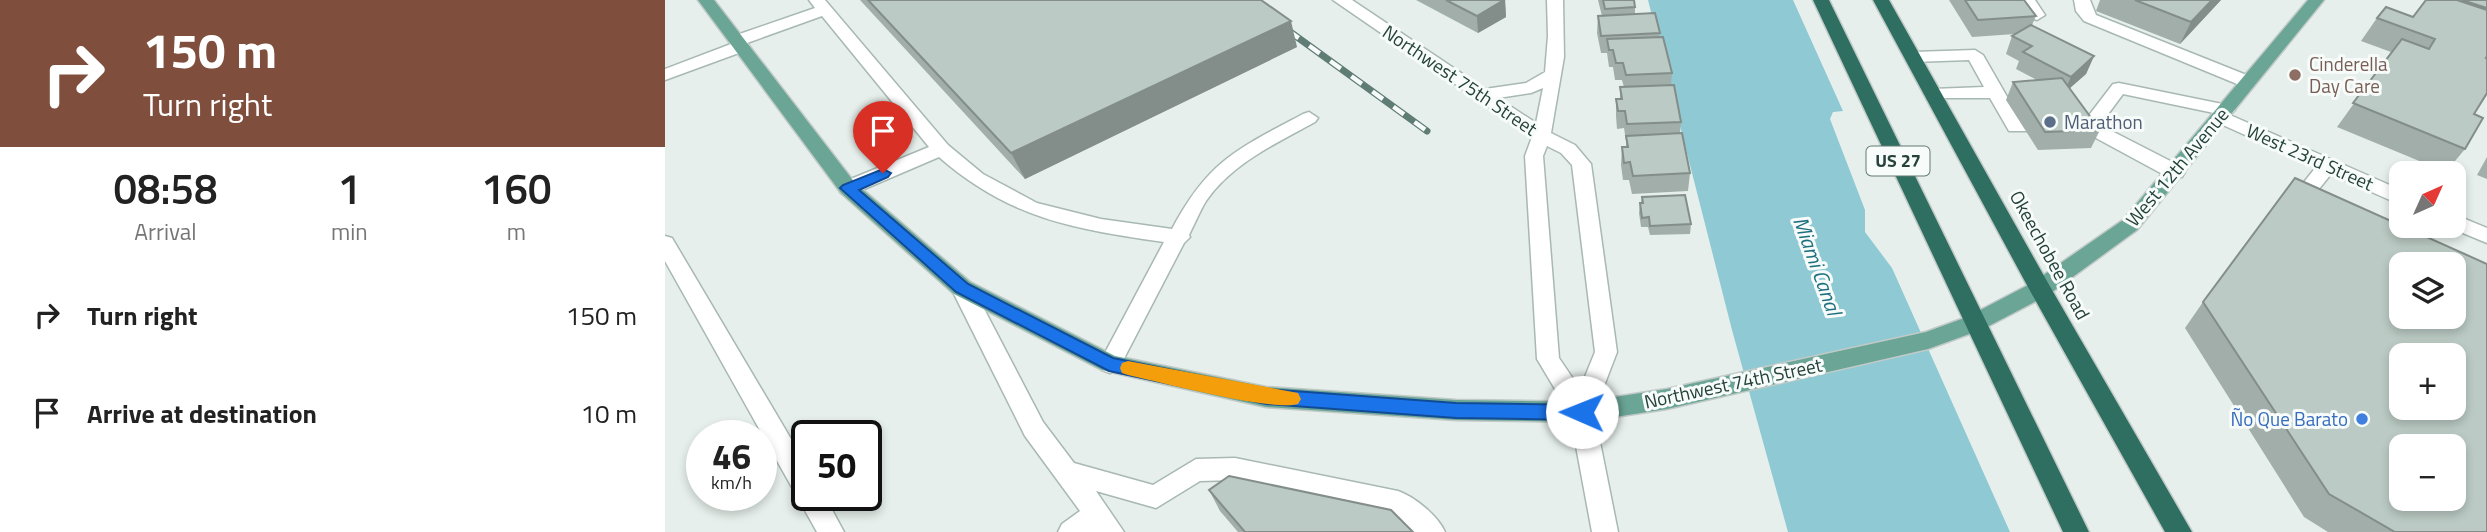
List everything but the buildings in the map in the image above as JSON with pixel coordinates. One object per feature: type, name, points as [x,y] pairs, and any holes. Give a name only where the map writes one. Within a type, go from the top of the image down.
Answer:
[{"type":"highway","name":"US 27","points":[[1821,0],[2076,532]]},
{"type":"highway","name":"Okeechobee Road","points":[[1881,0],[2040,289],[2179,532]]},
{"type":"main road","name":"Northwest 74th Street","points":[[706,0],[848,188],[962,288],[1109,364],[1266,397],[1456,410],[1582,412],[1667,398],[1928,340],[1975,323]]},
{"type":"main road","name":"West 12th Avenue","points":[[1975,323],[2040,289],[2130,225],[2316,0]]},
{"type":"street","name":"Northwest 75th Street","points":[[1341,0],[1543,136],[1568,149],[1581,164],[1605,352],[1582,412]]},
{"type":"street","points":[[1555,0],[1557,16],[1552,75],[1543,136],[1534,156],[1548,359],[1582,412],[1605,532]]},
{"type":"street","points":[[2027,0],[2037,15]]},
{"type":"street","points":[[2082,0],[2084,11],[2090,18],[2248,82]]},
{"type":"street","points":[[665,75],[821,5],[941,149],[976,179],[1031,208],[1101,226],[1180,237]]},
{"type":"street","points":[[1913,57],[1975,55],[2015,127],[2023,127]]},
{"type":"street","points":[[1483,94],[1531,88],[1552,75]]},
{"type":"street","name":"West 23rd Street","points":[[2175,172],[2082,126],[2119,88],[2223,114],[2389,193]]},
{"type":"street","points":[[1933,94],[1996,92]]},
{"type":"street","points":[[1109,364],[1180,237],[1198,198],[1214,176],[1240,155],[1309,118]]},
{"type":"street","points":[[848,188],[941,149]]},
{"type":"street","points":[[2328,165],[2303,196],[2340,213]]},
{"type":"street","points":[[2466,227],[2487,236]]},
{"type":"street","points":[[665,243],[791,461]]},
{"type":"street","name":"Northwest 74th Street","points":[[962,288],[1034,429],[1104,523]]},
{"type":"street","points":[[1066,472],[1156,497],[1196,470],[1234,469],[1398,502],[1432,532]]},
{"type":"street","points":[[819,511],[831,532]]},
{"type":"street","points":[[1072,532],[1104,523]]},
{"type":"water","name":"Miami Canal","points":[[1648,0],[1793,0],[1843,111],[1833,112],[1830,119],[1865,210],[1865,232],[1892,268],[2010,532],[1788,532],[1732,330]]},
{"type":"railway","points":[[1246,0],[1427,131]]},
{"type":"slow traffic","points":[[1128,368],[1266,397],[1292,399]]},
{"type":"place","name":"Cinderella Day Care","points":[[2295,75]]},
{"type":"place","name":"Marathon","points":[[2050,122]]},
{"type":"place","name":"Ño Que Barato","points":[[2362,419]]},
{"type":"route","points":[[883,173],[848,188],[962,288],[1109,364],[1266,397],[1456,410],[1582,412]]}]
